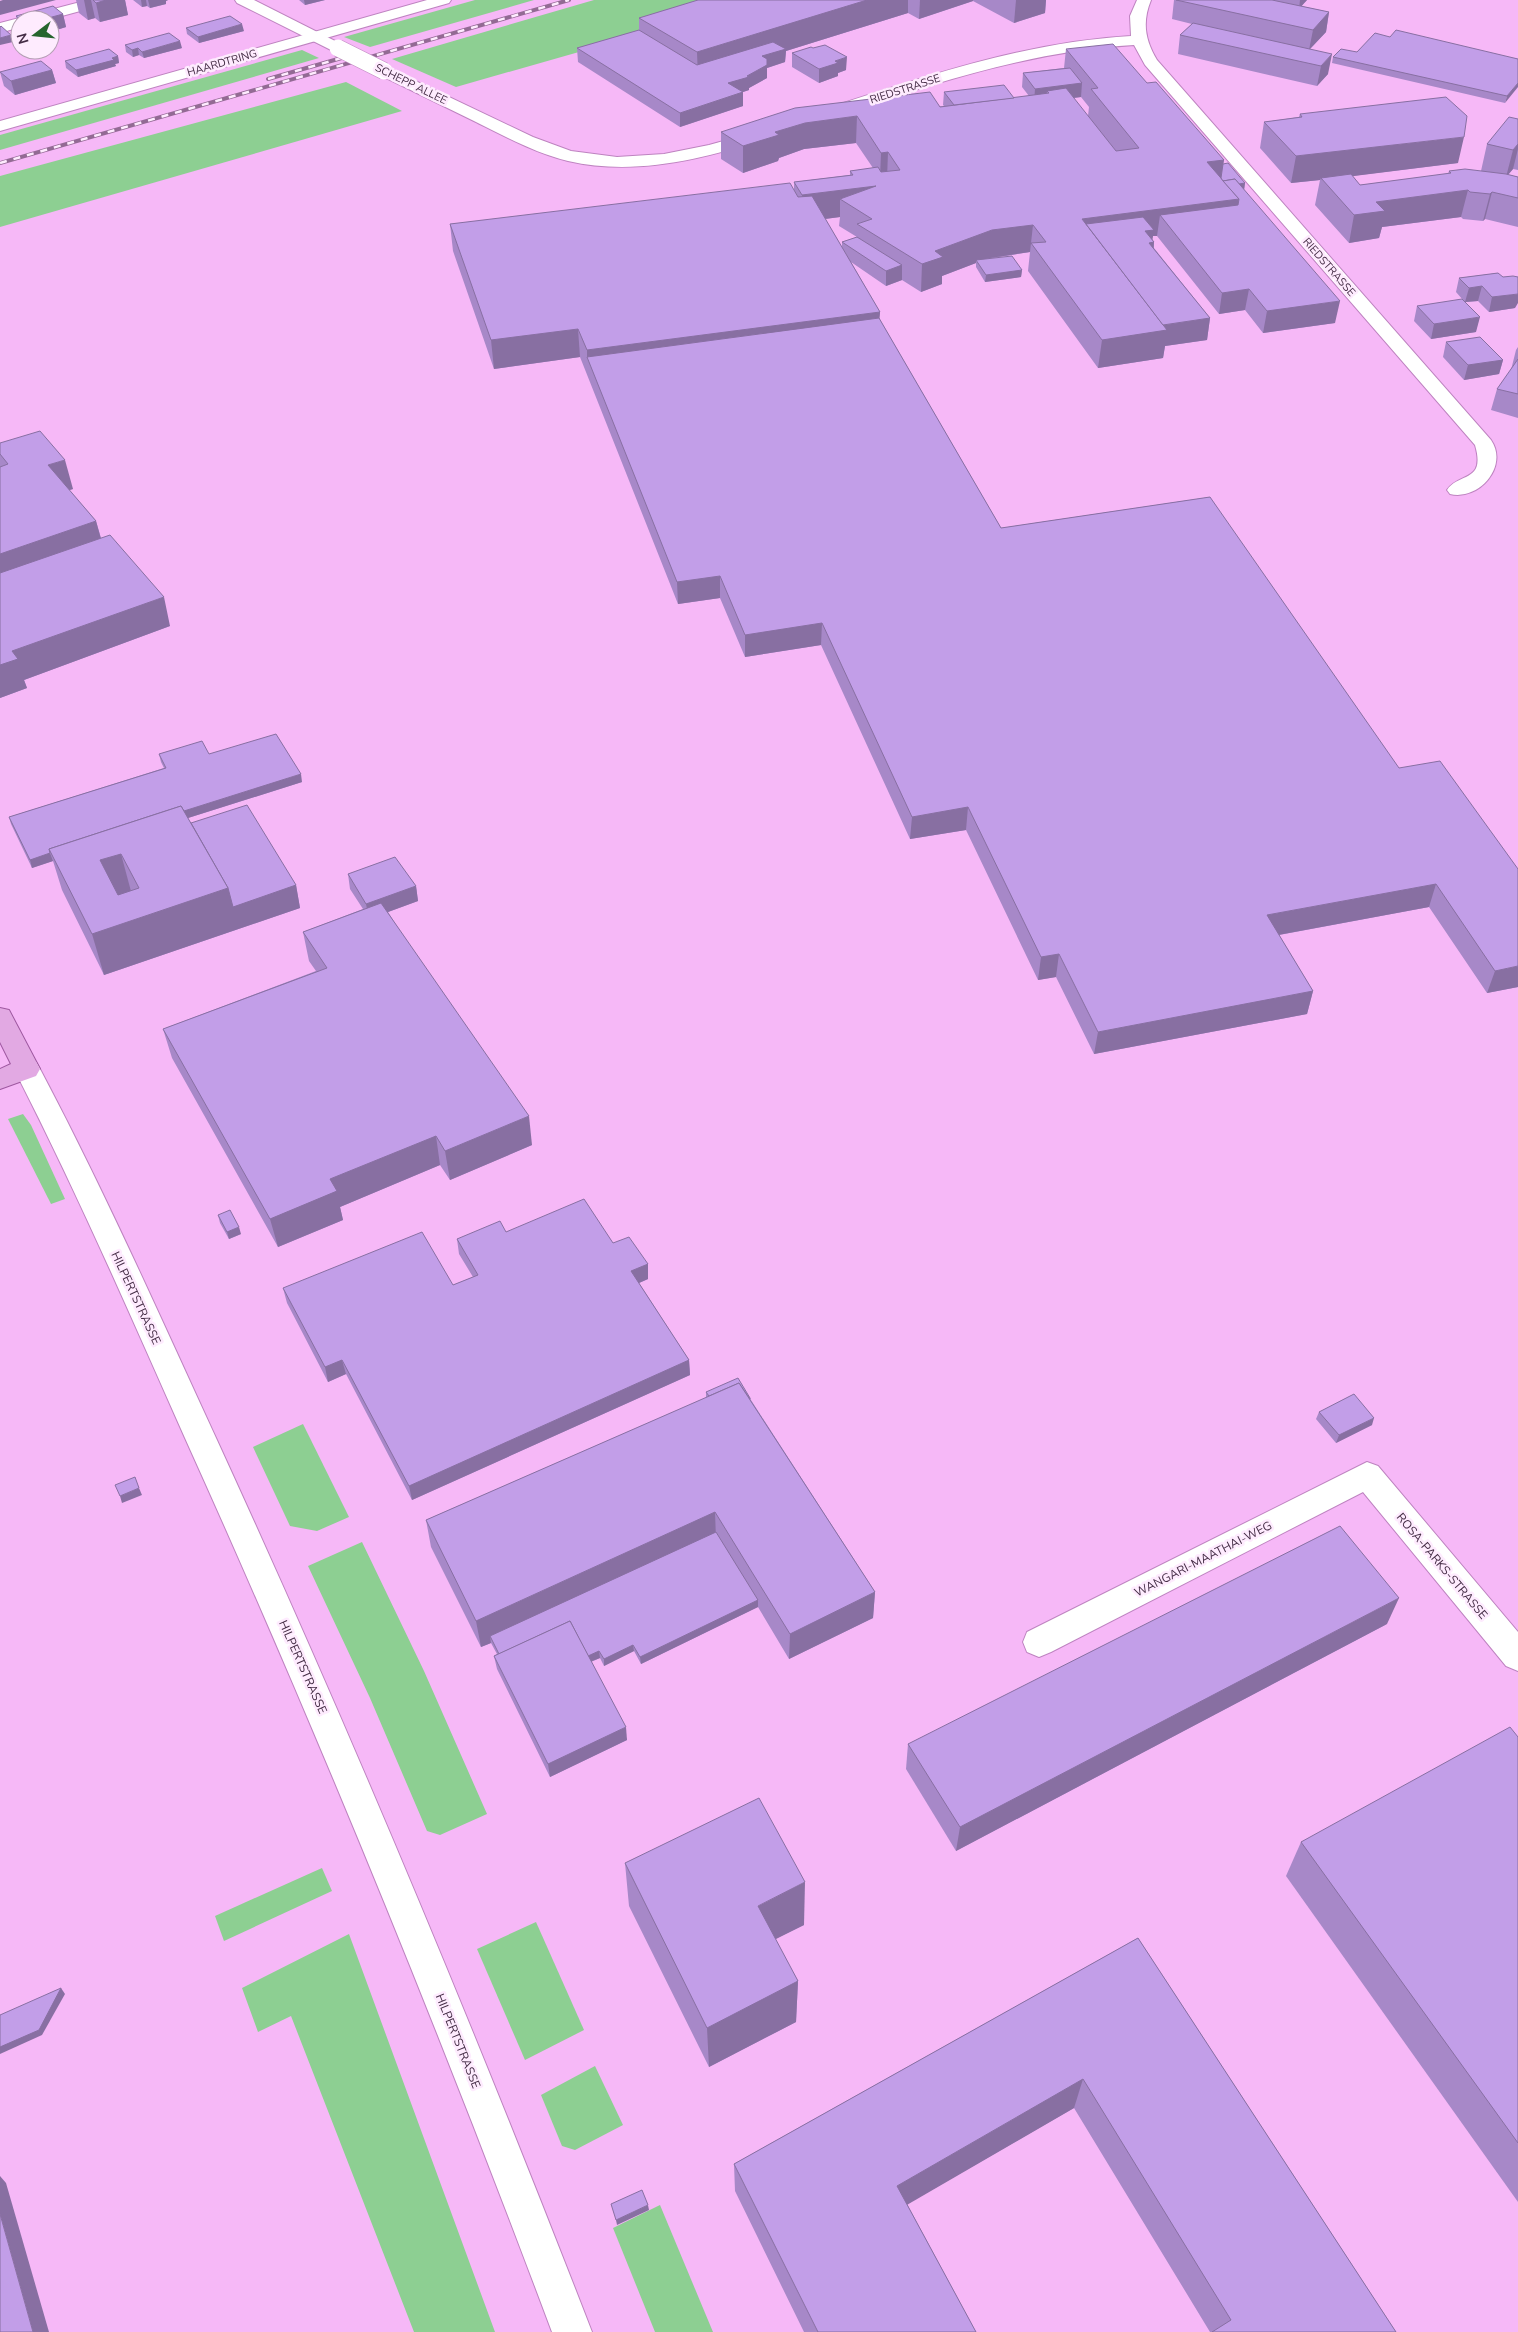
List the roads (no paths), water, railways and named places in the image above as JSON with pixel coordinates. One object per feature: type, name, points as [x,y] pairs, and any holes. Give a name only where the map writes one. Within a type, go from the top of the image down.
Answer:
[{"type":"main road","name":"HILPERTSTRASSE","points":[[0,1017],[27,1068]]},
{"type":"main road","points":[[0,1079],[27,1068]]},
{"type":"street","points":[[60,12],[104,0]]},
{"type":"street","name":"SCHEPP ALLEE","points":[[242,0],[538,146],[585,159],[626,161],[682,156],[721,148],[773,131]]},
{"type":"street","name":"HAARDTRING","points":[[0,126],[412,0]]},
{"type":"street","name":"HAARDTRING","points":[[0,116],[308,33],[444,0]]},
{"type":"street","name":"RIEDSTRASSE","points":[[1144,0],[1136,22],[1139,40],[1147,56],[1484,444],[1488,464],[1484,472],[1468,486],[1457,490]]},
{"type":"street","name":"RIEDSTRASSE","points":[[820,116],[1010,56],[1077,44],[1139,40]]},
{"type":"street","name":"HILPERTSTRASSE","points":[[27,1068],[221,1480],[321,1708],[500,2145],[572,2332]]},
{"type":"street","name":"WANGARI-MAATHAI-WEG","points":[[1039,1642],[1367,1475]]},
{"type":"street","name":"ROSA-PARKS-STRASSE","points":[[1367,1475],[1518,1656]]},
{"type":"railway","points":[[0,163],[569,0]]},
{"type":"railway","points":[[268,79],[359,53]]}]
